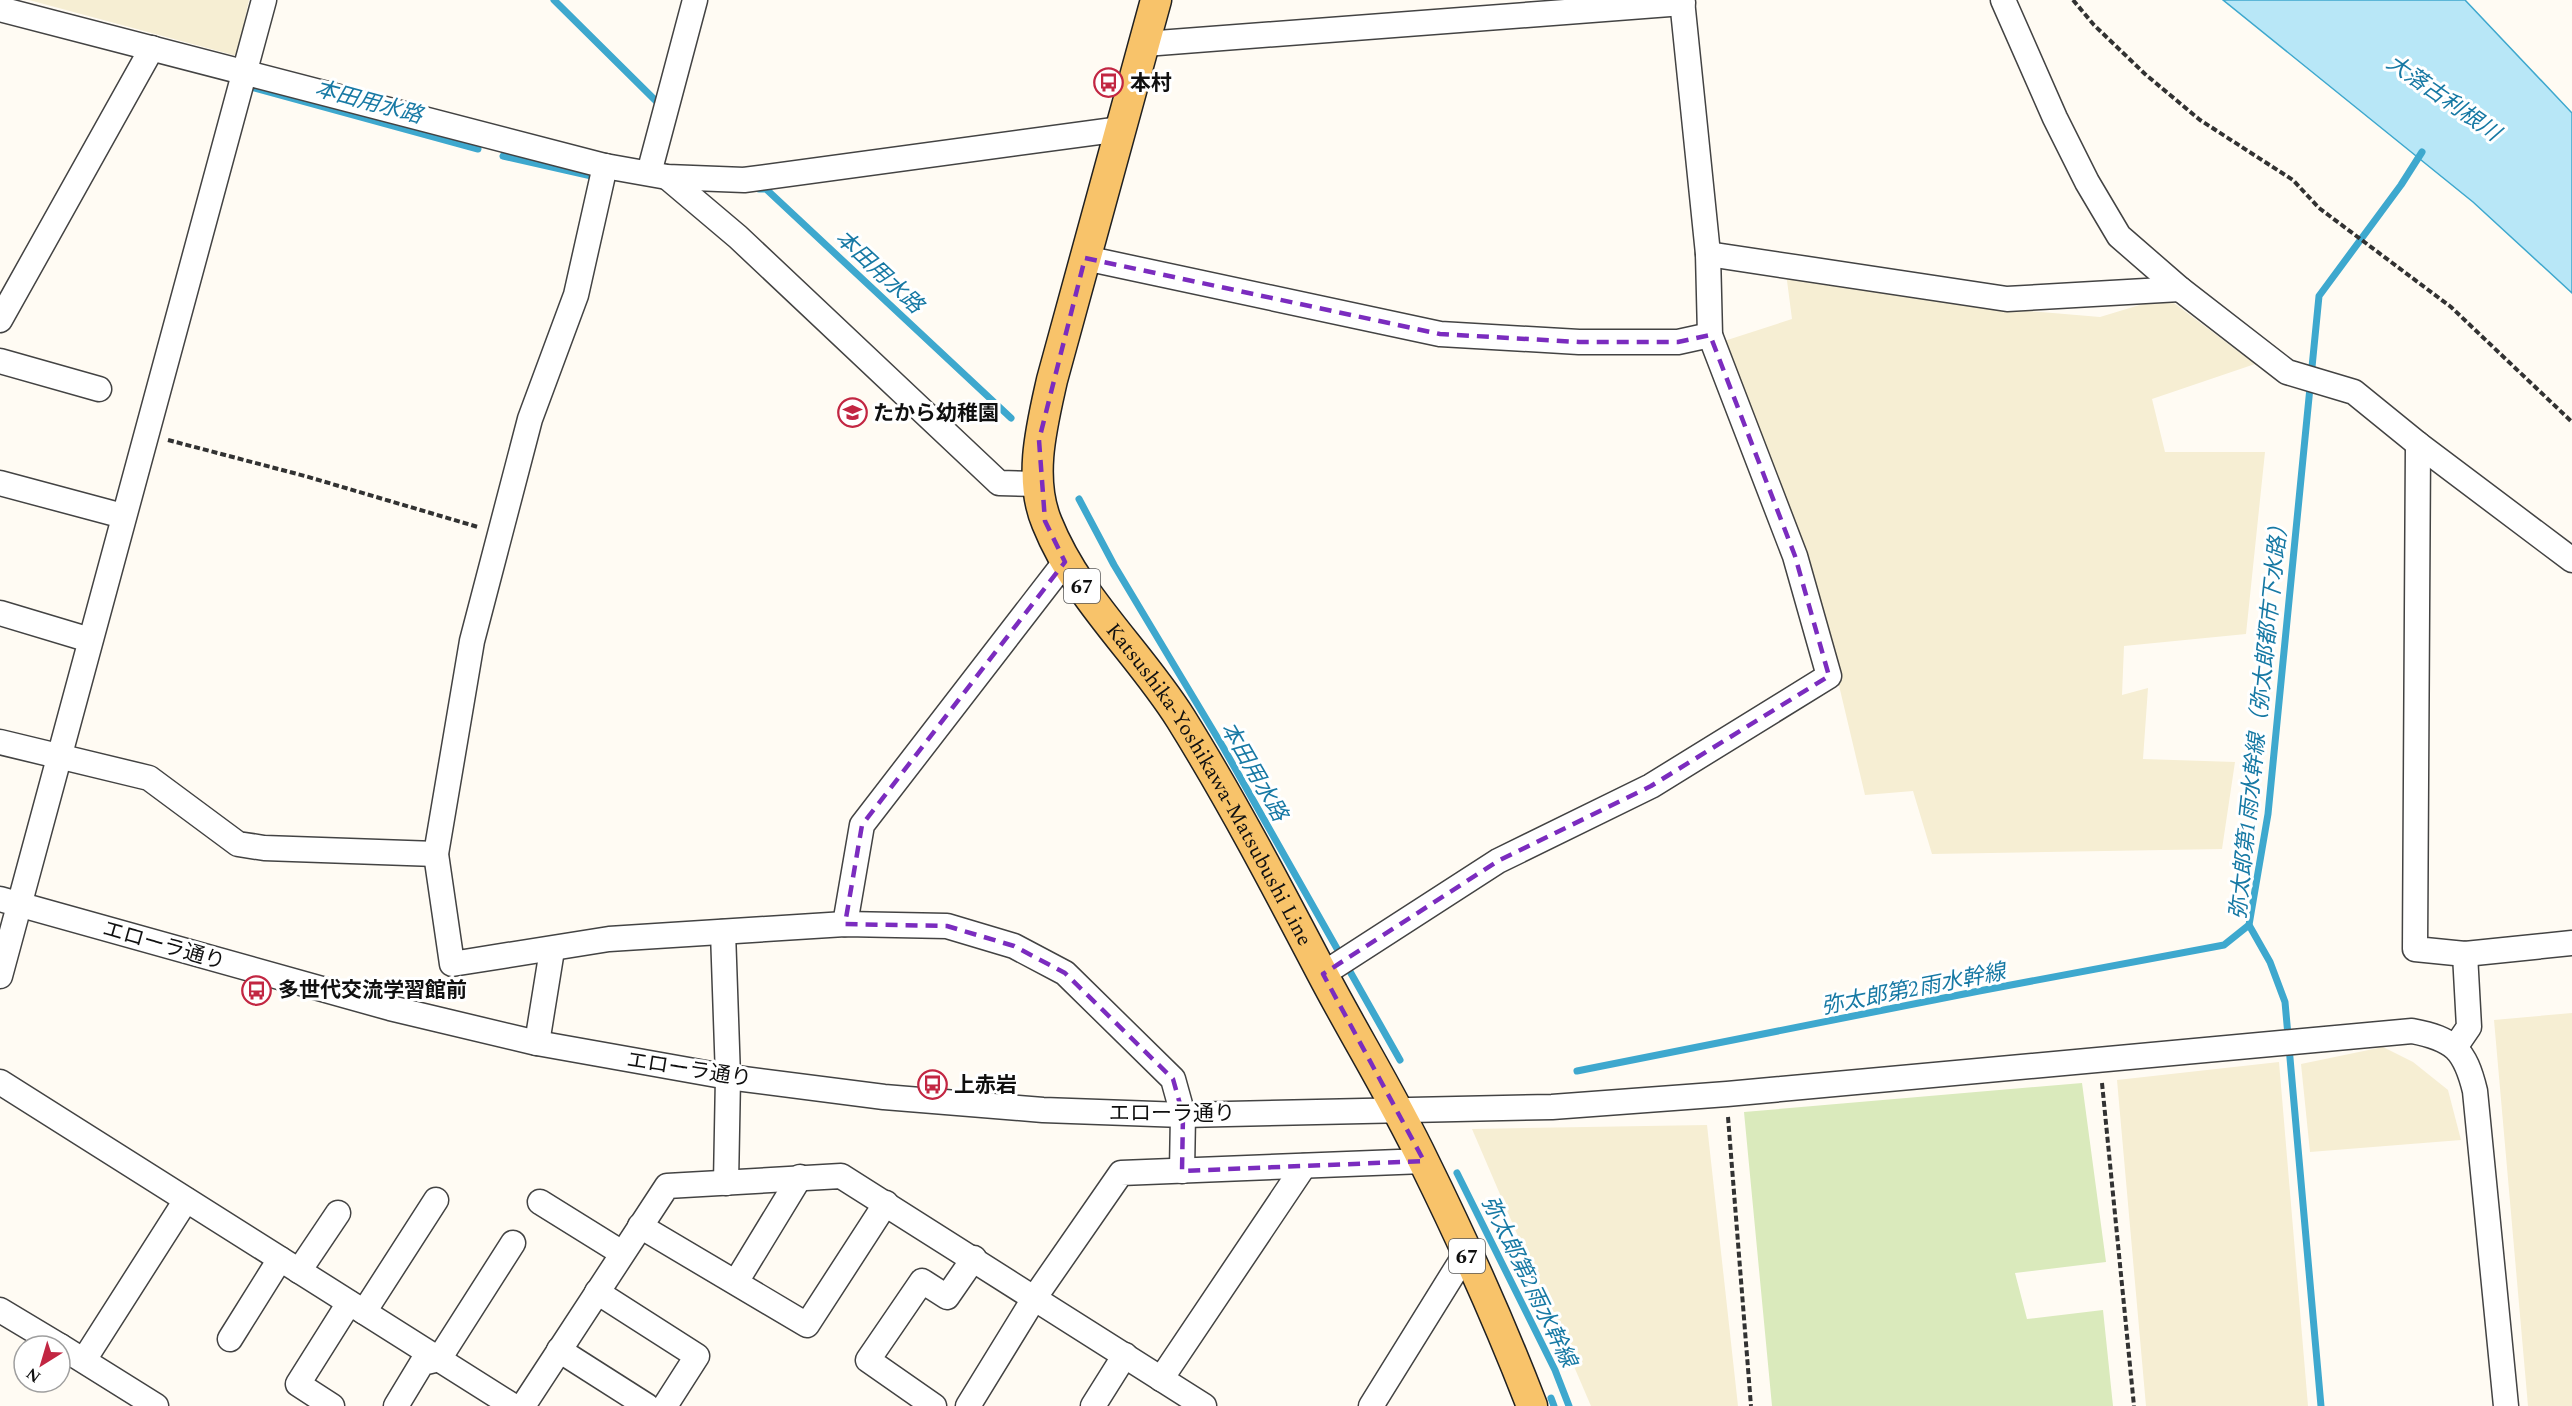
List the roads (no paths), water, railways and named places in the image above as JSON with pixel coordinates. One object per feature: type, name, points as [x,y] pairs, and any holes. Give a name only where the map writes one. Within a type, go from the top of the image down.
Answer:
[{"type":"main road","name":"Katsushika-Yoshikawa-Matsubushi Line","points":[[1156,0],[1085,258],[1041,430],[1039,484],[1045,521],[1065,562],[1180,718],[1280,892],[1424,1161],[1532,1406]]},
{"type":"street","points":[[0,976],[9,902],[58,756],[264,0]]},
{"type":"street","points":[[658,175],[695,0]]},
{"type":"street","points":[[2003,0],[2087,182],[2119,236],[2180,289],[2287,372],[2355,392],[2418,444],[2572,560]]},
{"type":"street","points":[[1145,44],[1683,1],[1708,254],[1710,335],[1795,556],[1829,676],[1651,786],[1498,861],[1323,974]]},
{"type":"street","points":[[0,9],[605,166],[658,175],[744,180],[1121,129]]},
{"type":"street","points":[[0,320],[152,48]]},
{"type":"street","points":[[605,166],[576,294],[530,418],[472,641],[436,854],[453,964],[552,950],[609,939],[844,924],[947,926],[1014,946],[1065,973],[1173,1078],[1184,1114],[1182,1171]]},
{"type":"street","points":[[658,175],[738,237],[999,483],[1039,484]]},
{"type":"street","points":[[1708,254],[2007,299],[2180,289]]},
{"type":"street","points":[[1085,258],[1440,334],[1579,342],[1678,342],[1710,335]]},
{"type":"street","points":[[0,361],[99,389]]},
{"type":"street","points":[[2418,444],[2415,949],[2465,954],[2572,943]]},
{"type":"street","points":[[0,483],[123,516]]},
{"type":"street","points":[[844,924],[862,825],[1065,562]]},
{"type":"street","points":[[0,614],[90,640]]},
{"type":"street","points":[[0,742],[149,778],[238,844],[264,848],[436,854]]},
{"type":"street","name":"エローラ通り","points":[[9,902],[390,1008],[537,1043],[728,1077],[884,1097],[1031,1110],[1184,1114],[1552,1107],[1726,1094],[2412,1031],[2433,1035],[2456,1046]]},
{"type":"street","points":[[723,932],[728,1077],[726,1183]]},
{"type":"street","points":[[537,1043],[552,950]]},
{"type":"street","points":[[2465,954],[2469,1027],[2456,1046],[2469,1066],[2475,1091],[2506,1406]]},
{"type":"street","points":[[0,1082],[513,1406]]},
{"type":"street","points":[[968,1406],[1035,1297],[1121,1173],[1424,1161]]},
{"type":"street","points":[[1161,1379],[1304,1166]]},
{"type":"street","points":[[523,1406],[667,1186],[841,1176],[1125,1355],[1161,1379],[1179,1400],[1204,1406]]},
{"type":"street","points":[[736,1282],[800,1177]]},
{"type":"street","points":[[84,1360],[186,1200]]},
{"type":"street","points":[[332,1406],[298,1384],[436,1200]]},
{"type":"street","points":[[540,1202],[622,1253]]},
{"type":"street","points":[[640,1226],[807,1325],[886,1203]]},
{"type":"street","points":[[230,1339],[289,1265],[338,1213]]},
{"type":"street","points":[[396,1406],[422,1363],[439,1359],[513,1244]]},
{"type":"street","points":[[1371,1406],[1466,1253]]},
{"type":"street","points":[[934,1406],[868,1360],[922,1281],[947,1298],[974,1258]]},
{"type":"street","points":[[597,1292],[697,1356],[665,1406]]},
{"type":"street","points":[[0,1310],[40,1334]]},
{"type":"street","points":[[559,1350],[647,1406]]},
{"type":"street","points":[[72,1353],[156,1406]]},
{"type":"street","points":[[1093,1406],[1125,1355]]},
{"type":"water","name":"大落古利根川","points":[[2223,0],[2465,0],[2572,113],[2572,293],[2473,202]]},
{"type":"waterway","points":[[554,0],[658,103]]},
{"type":"waterway","name":"本田用水路","points":[[251,87],[478,149]]},
{"type":"waterway","name":"弥太郎第1雨水幹線（弥太郎都市下水路）","points":[[2321,1406],[2285,1002],[2270,962],[2249,925],[2268,814],[2319,296],[2401,185],[2422,152]]},
{"type":"waterway","name":"本田用水路","points":[[503,156],[596,177]]},
{"type":"waterway","name":"本田用水路","points":[[759,189],[766,189],[1011,418]]},
{"type":"waterway","name":"本田用水路","points":[[1079,499],[1114,565],[1223,747],[1400,1060]]},
{"type":"waterway","name":"弥太郎第2雨水幹線","points":[[1577,1071],[2224,945],[2249,925]]},
{"type":"waterway","name":"弥太郎第2雨水幹線","points":[[1457,1173],[1555,1370],[1569,1406]]},
{"type":"waterway","name":"本田用水路","points":[[1551,1398],[1554,1406]]},
{"type":"place","name":"本村","points":[[1109,83]]},
{"type":"place","name":"たから幼稚園","points":[[852,413]]},
{"type":"place","name":"多世代交流学習館前","points":[[257,990]]},
{"type":"place","name":"上赤岩","points":[[933,1085]]}]
